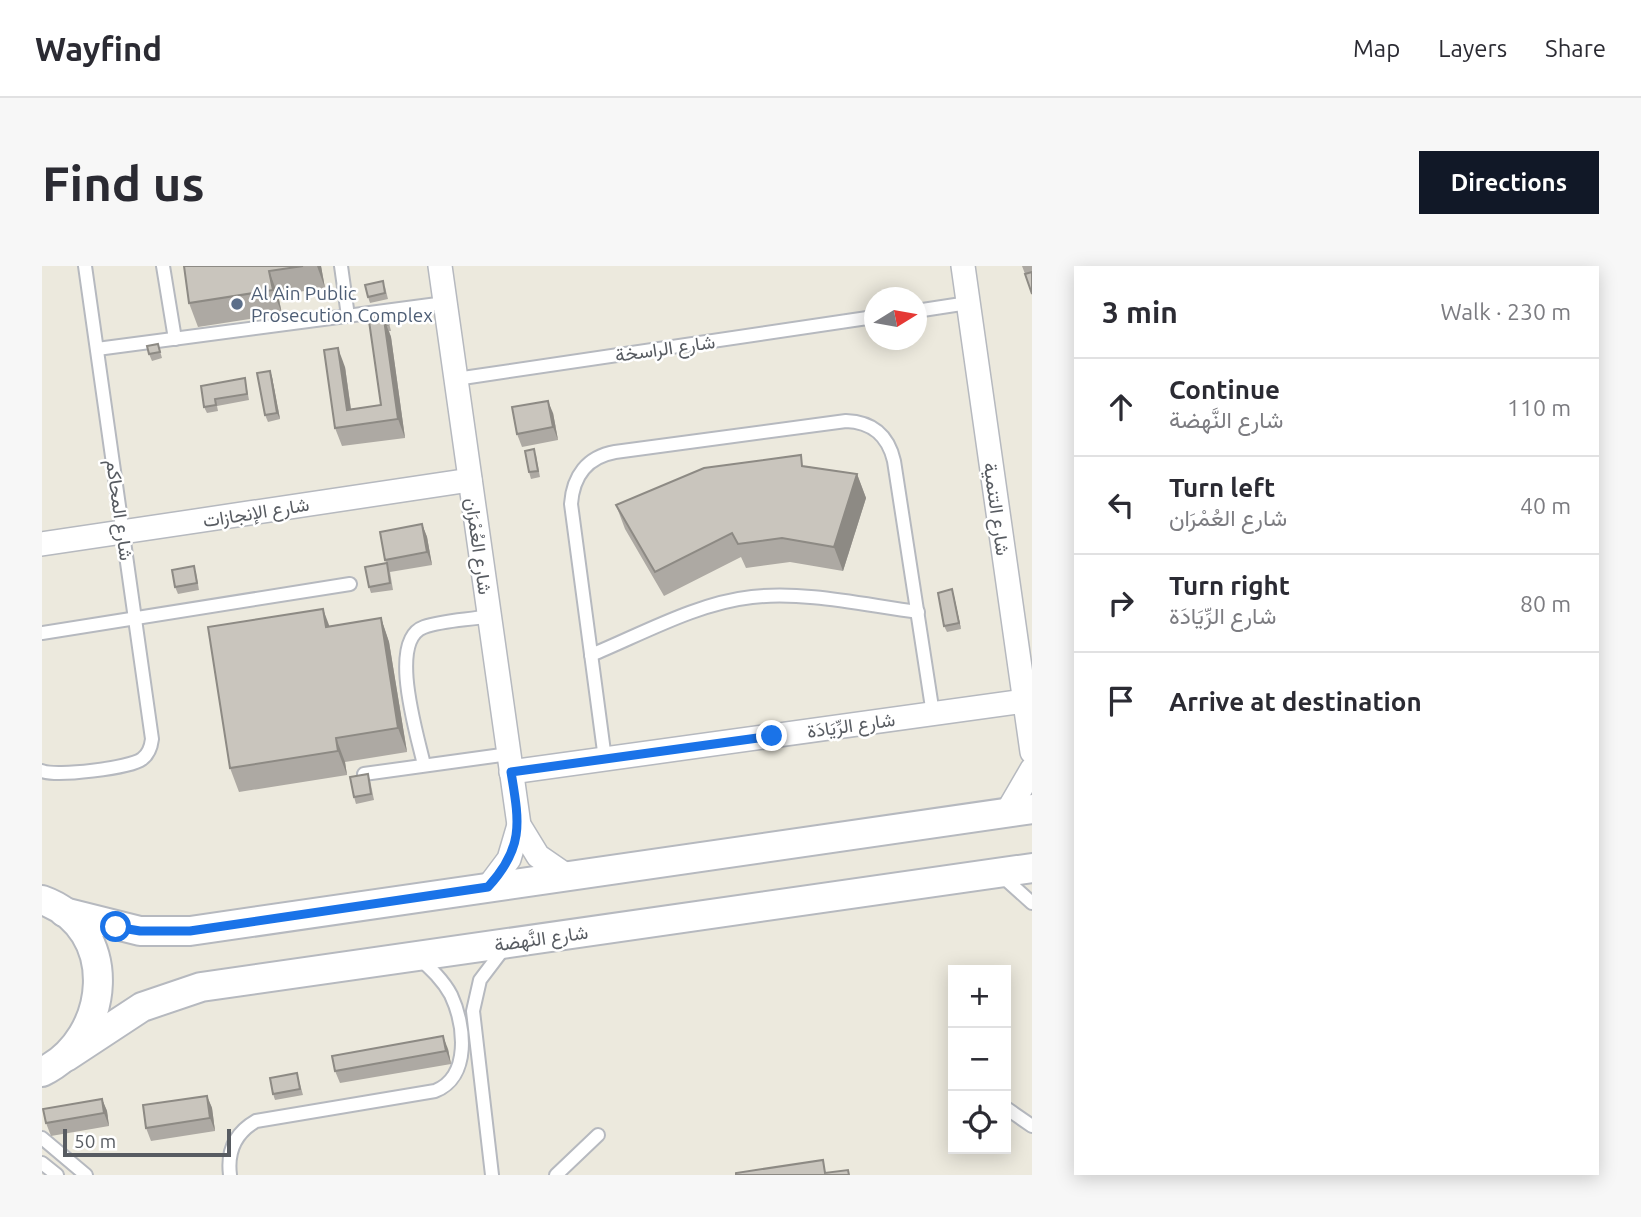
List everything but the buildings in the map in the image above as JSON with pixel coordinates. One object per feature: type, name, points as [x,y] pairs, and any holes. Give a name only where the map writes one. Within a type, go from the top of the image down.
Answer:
[{"type":"street","name":"شارع العُمْرَان","points":[[440,266],[519,825],[538,856],[567,876]]},
{"type":"street","name":"شارع التنمية","points":[[963,266],[1032,752]]},
{"type":"street","name":"شارع الإنجازات","points":[[42,544],[470,480]]},
{"type":"street","name":"شارع الرِّيَادَة","points":[[510,763],[605,759],[1024,701]]},
{"type":"street","points":[[50,902],[116,927],[166,932],[1019,811],[1032,769]]},
{"type":"street","name":"شارع العُمْرَان","points":[[488,887],[509,859],[519,825]]},
{"type":"street","name":"شارع النَّهضة","points":[[42,1072],[118,1020],[172,995],[211,985],[1032,867]]},
{"type":"street","points":[[50,902],[83,932],[95,957],[99,984],[96,1011],[85,1036],[66,1057]]},
{"type":"lane","name":"شارع المحاكم","points":[[42,771],[60,774],[136,762],[148,753],[152,739],[85,266]]},
{"type":"lane","points":[[163,266],[175,339]]},
{"type":"lane","points":[[341,266],[348,316]]},
{"type":"lane","points":[[97,349],[445,303]]},
{"type":"lane","points":[[927,309],[968,303]]},
{"type":"lane","name":"شارع الراسخة","points":[[456,379],[864,318]]},
{"type":"lane","points":[[605,759],[571,504],[576,480],[590,461],[615,452],[832,422],[860,421],[873,427],[891,449],[933,714]]},
{"type":"lane","points":[[42,632],[350,584]]},
{"type":"lane","points":[[591,655],[712,606],[751,597],[793,596],[918,612]]},
{"type":"lane","points":[[424,765],[407,685],[407,659],[411,637],[424,627],[489,616]]},
{"type":"lane","points":[[364,774],[424,765],[510,763]]},
{"type":"lane","points":[[996,873],[1011,882],[1032,903]]},
{"type":"lane","points":[[492,1175],[475,1036],[475,993],[488,967],[510,942]]},
{"type":"lane","points":[[230,1175],[232,1146],[246,1127],[256,1121],[422,1094],[446,1087],[460,1067],[460,1038],[451,995],[441,979],[416,956]]},
{"type":"lane","points":[[460,1038],[475,1036]]},
{"type":"lane","points":[[1011,1111],[1032,1126]]},
{"type":"lane","points":[[556,1175],[598,1135]]},
{"type":"lane","points":[[42,1138],[86,1175]]},
{"type":"lane","points":[[42,1163],[57,1175]]},
{"type":"place","name":"Al Ain Public Prosecution Complex","points":[[237,304]]},
{"type":"route","points":[[116,927],[140,931],[190,931],[488,887],[500,874],[516,843],[519,825],[511,772],[772,736]]}]
